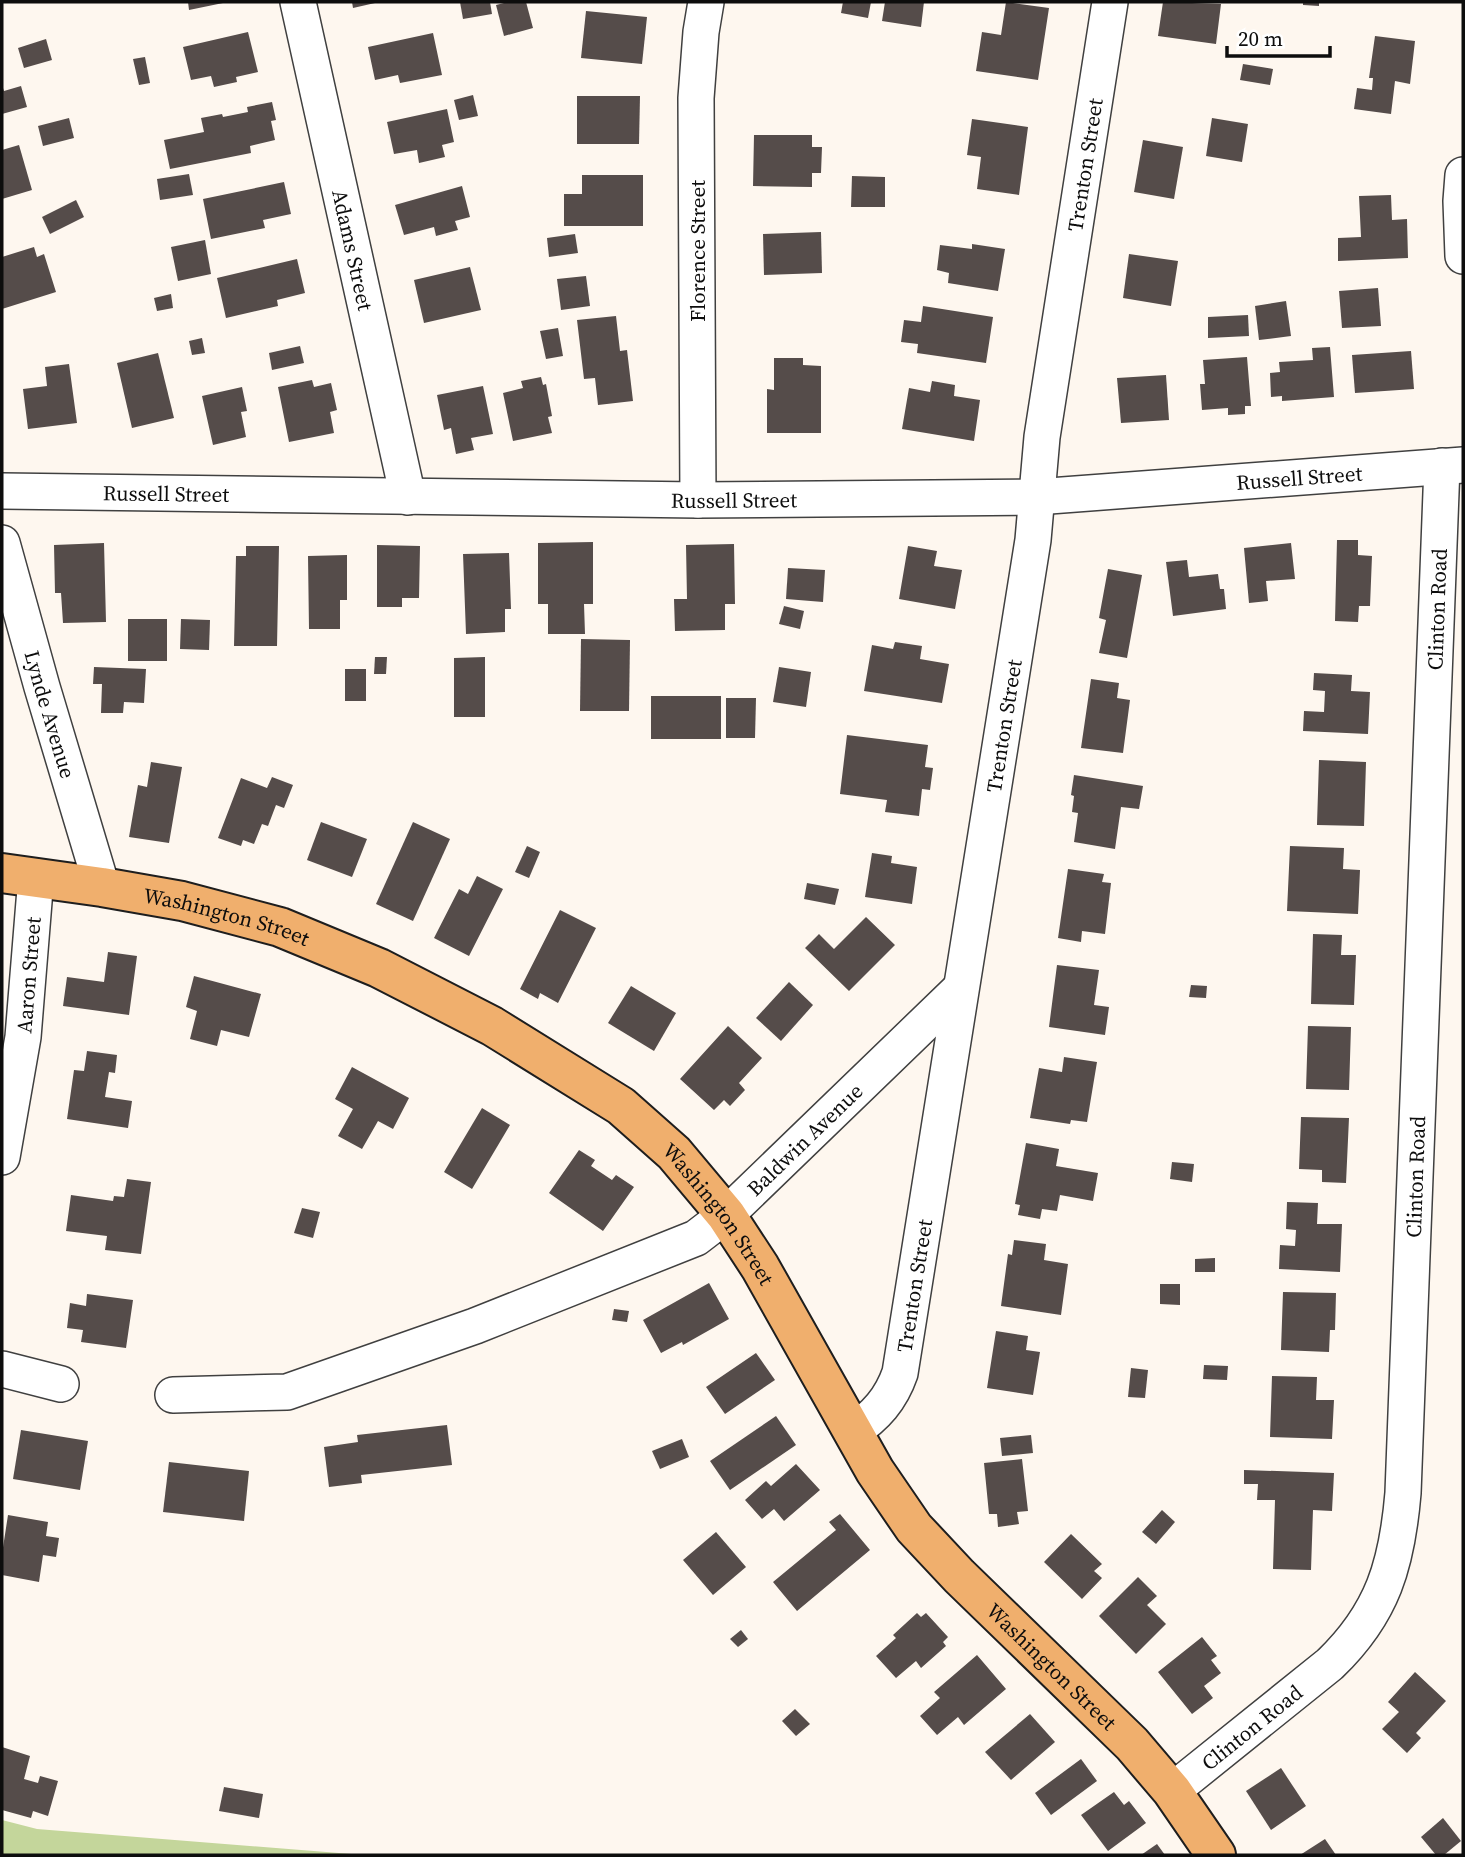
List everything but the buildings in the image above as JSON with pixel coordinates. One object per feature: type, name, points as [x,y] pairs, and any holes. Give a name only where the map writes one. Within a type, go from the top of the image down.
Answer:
[{"type":"main road","name":"Washington Street","points":[[19,875],[182,901],[280,927],[379,968],[481,1021],[621,1106],[674,1153],[726,1215],[760,1268],[852,1432],[895,1501],[928,1545],[1132,1744],[1172,1791],[1216,1855]]},
{"type":"street","name":"Adams Street","points":[[299,2],[408,497]]},
{"type":"street","name":"Florence Street","points":[[698,500],[696,98],[706,2]]},
{"type":"street","name":"Trenton Street","points":[[852,1432],[884,1405],[900,1373],[1033,540],[1041,437],[1110,2]]},
{"type":"street","points":[[1463,175],[1463,256]]},
{"type":"street","name":"Russell Street","points":[[2,491],[698,500],[1036,498],[1453,466]]},
{"type":"street","name":"Clinton Road","points":[[1172,1791],[1344,1651],[1378,1604],[1396,1549],[1404,1479],[1453,466]]},
{"type":"street","name":"Lynde Avenue","points":[[2,542],[102,887]]},
{"type":"street","name":"Aaron Street","points":[[2,1157],[23,1037],[19,875]]},
{"type":"street","name":"Baldwin Avenue","points":[[173,1395],[286,1392],[475,1325],[696,1238],[726,1215],[960,989]]},
{"type":"street","points":[[2,1369],[61,1384]]},
{"type":"green space","points":[[2,1820],[37,1829],[364,1855],[2,1855]]}]
